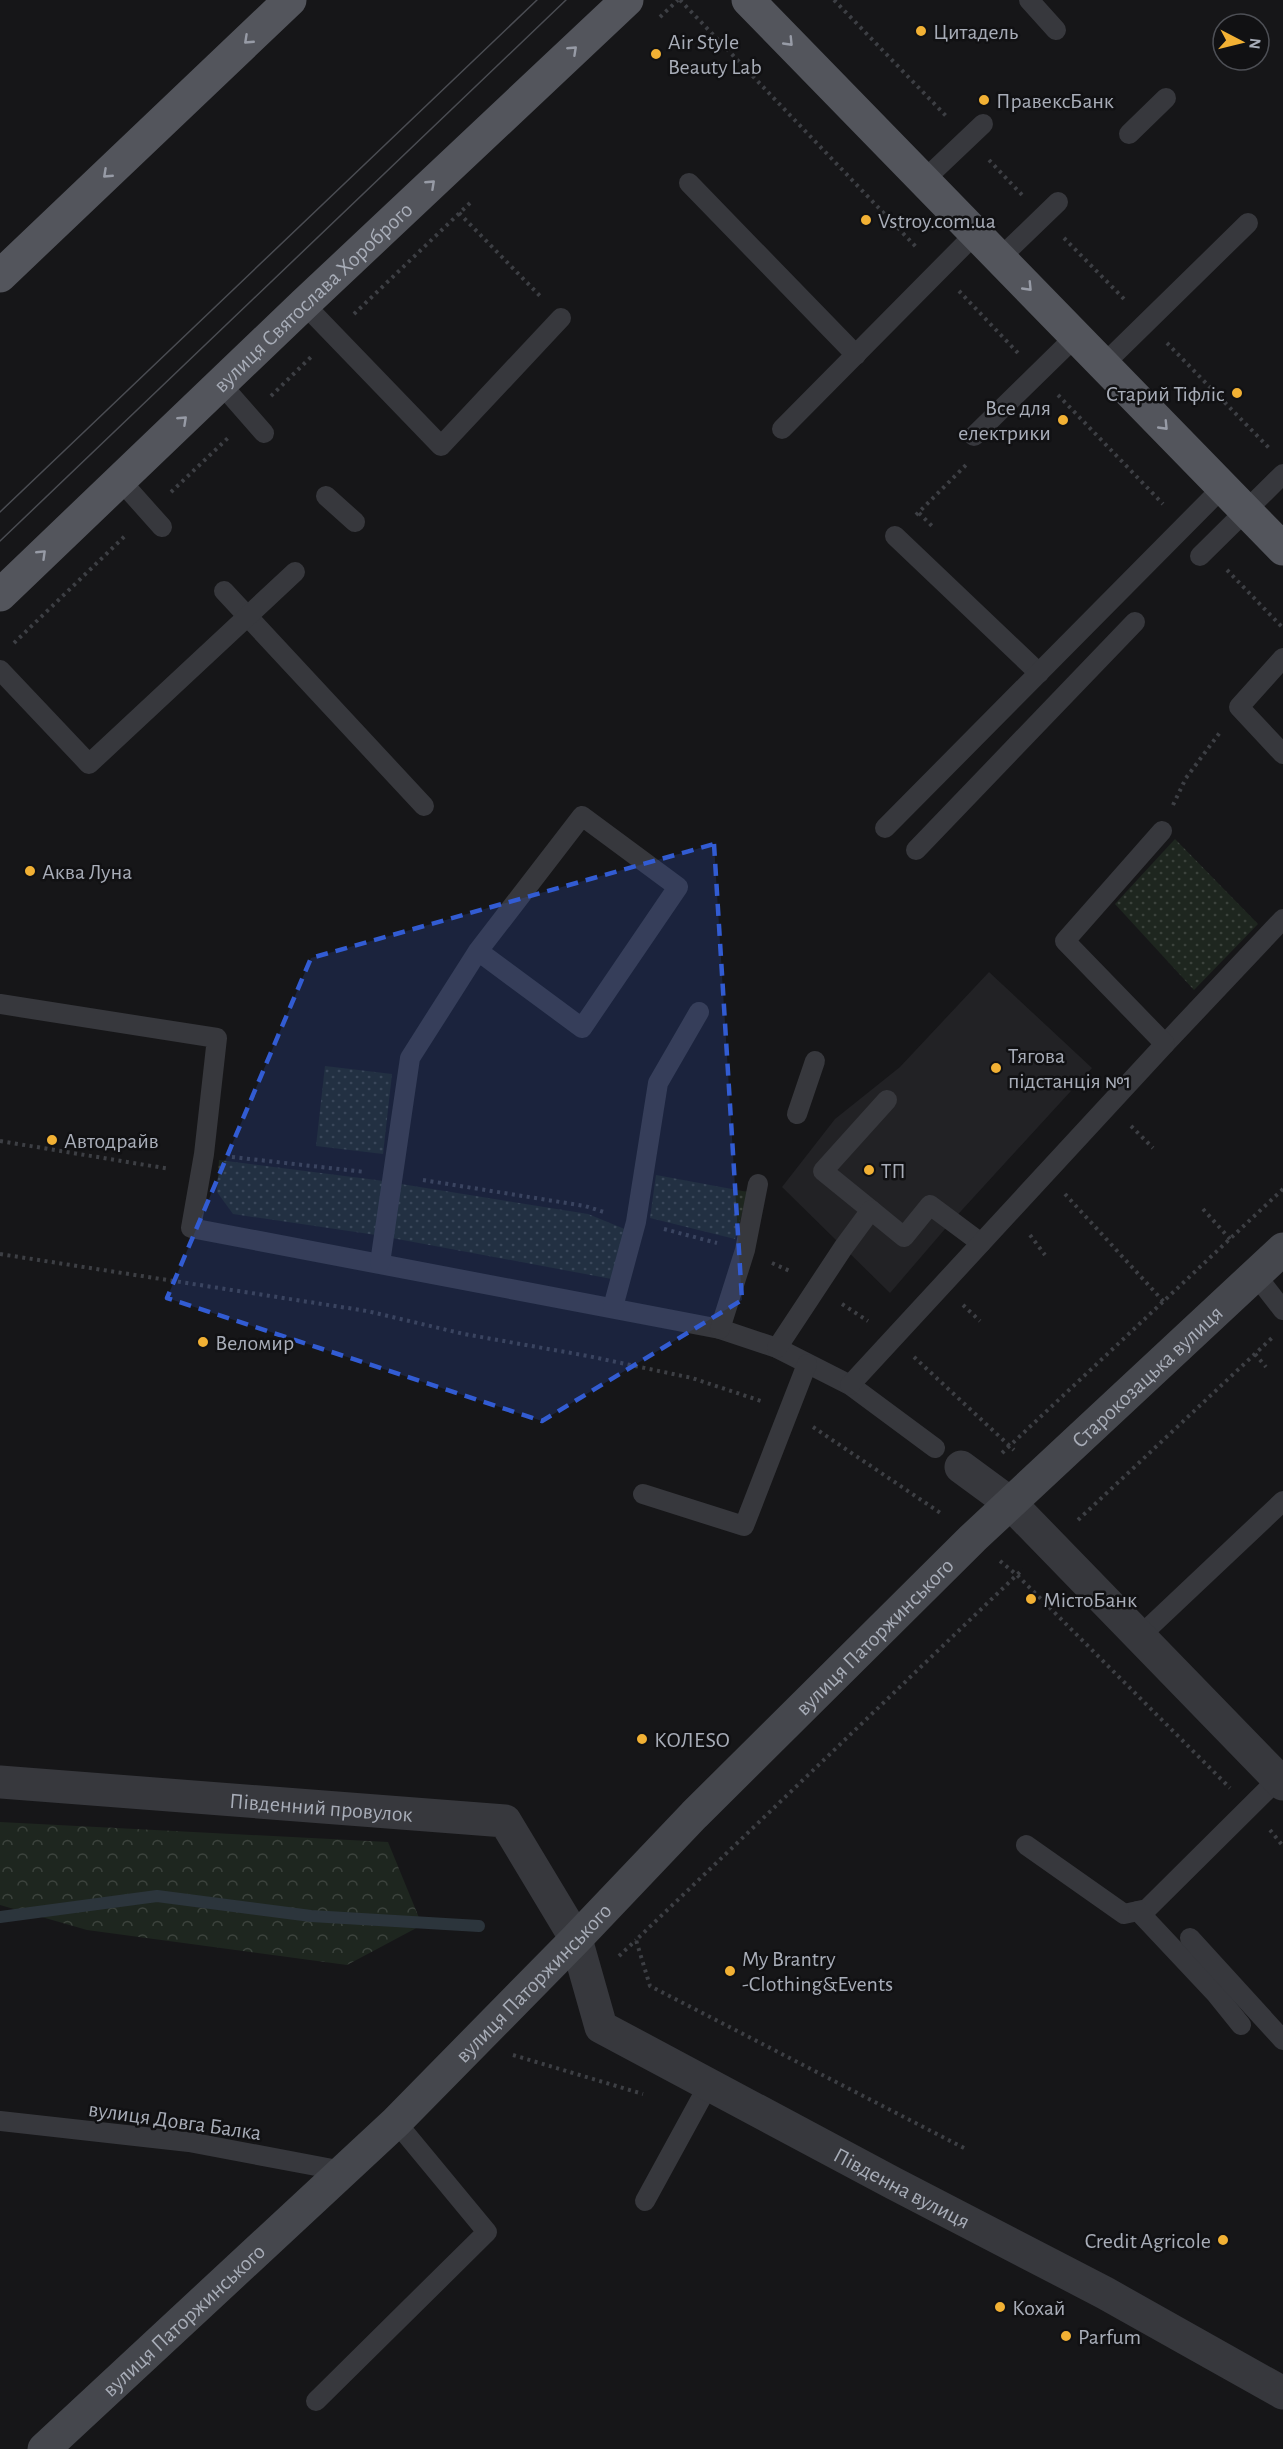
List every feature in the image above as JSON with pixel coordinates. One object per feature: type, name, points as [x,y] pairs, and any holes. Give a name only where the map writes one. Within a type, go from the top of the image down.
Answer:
[{"type":"main road","points":[[0,276],[290,0]]},
{"type":"main road","name":"вулиця Святослава Хороброго","points":[[0,595],[304,304],[627,0]]},
{"type":"main road","points":[[748,0],[1283,549]]},
{"type":"street","name":"Старокозацька вулиця","points":[[1010,1503],[1283,1249]]},
{"type":"street","points":[[961,1467],[1010,1503],[1280,1782]]},
{"type":"street","name":"вулиця Паторжинського","points":[[44,2449],[396,2122],[694,1815],[1010,1503]]},
{"type":"street","name":"Південний провулок","points":[[0,1782],[505,1821],[576,1939]]},
{"type":"street","name":"Південна вулиця","points":[[576,1939],[601,2026],[893,2183],[1105,2293],[1283,2393]]},
{"type":"lane","points":[[1029,0],[1056,30]]},
{"type":"lane","points":[[1129,134],[1166,98]]},
{"type":"lane","points":[[924,180],[984,124]]},
{"type":"lane","points":[[689,183],[856,355]]},
{"type":"lane","points":[[1000,258],[1058,202]]},
{"type":"lane","points":[[1104,364],[1248,223]]},
{"type":"lane","points":[[782,429],[976,233]]},
{"type":"lane","points":[[304,304],[441,447],[561,318]]},
{"type":"lane","points":[[974,436],[1076,336]]},
{"type":"lane","points":[[221,384],[264,433]]},
{"type":"lane","points":[[1203,552],[1283,474]]},
{"type":"lane","points":[[120,480],[162,526]]},
{"type":"lane","points":[[885,828],[1223,487]]},
{"type":"lane","points":[[326,496],[355,522]]},
{"type":"lane","points":[[895,536],[1039,673]]},
{"type":"lane","points":[[0,670],[89,764],[295,572]]},
{"type":"lane","points":[[224,591],[424,807]]},
{"type":"lane","points":[[916,850],[1135,622]]},
{"type":"lane","points":[[1283,658],[1239,707],[1283,754]]},
{"type":"lane","points":[[380,1263],[410,1058],[478,951],[582,816],[678,887],[582,1029],[478,951]]},
{"type":"lane","points":[[1162,831],[1065,941],[1164,1044]]},
{"type":"lane","points":[[849,1385],[1164,1044],[1283,919]]},
{"type":"lane","points":[[0,1004],[217,1038],[204,1154],[191,1228],[720,1329],[777,1348],[849,1385],[935,1448]]},
{"type":"lane","points":[[613,1307],[636,1222],[658,1083],[699,1012]]},
{"type":"lane","points":[[797,1114],[815,1060]]},
{"type":"lane","points":[[887,1100],[823,1171],[904,1237],[930,1205],[981,1243]]},
{"type":"lane","points":[[720,1329],[745,1250],[758,1184]]},
{"type":"lane","points":[[777,1348],[871,1210]]},
{"type":"lane","points":[[1255,1274],[1283,1310]]},
{"type":"lane","points":[[643,1494],[744,1526],[807,1364]]},
{"type":"lane","points":[[1140,1636],[1283,1501]]},
{"type":"lane","points":[[1026,1845],[1124,1914],[1147,1909],[1249,1807],[1280,1782]]},
{"type":"lane","points":[[1138,1911],[1216,1994],[1241,2025]]},
{"type":"lane","points":[[1190,1938],[1283,2040]]},
{"type":"lane","points":[[645,2201],[710,2084]]},
{"type":"lane","name":"вулиця Довга Балка","points":[[0,2121],[189,2142],[343,2170]]},
{"type":"lane","points":[[316,2401],[487,2232],[396,2122]]},
{"type":"path","points":[[680,0],[1184,526]]},
{"type":"path","points":[[459,213],[561,318]]},
{"type":"path","points":[[1203,552],[1283,628]]},
{"type":"path","points":[[1162,831],[1186,777],[1239,707]]},
{"type":"path","points":[[0,1141],[179,1171],[204,1154]]},
{"type":"path","points":[[1046,1173],[1164,1302]]},
{"type":"path","points":[[1010,1445],[1283,1189]]},
{"type":"path","points":[[1203,1209],[1230,1239]]},
{"type":"path","points":[[0,1254],[367,1311],[464,1334],[588,1356],[692,1378],[789,1410],[942,1514]]},
{"type":"path","points":[[1079,1519],[1276,1334]]},
{"type":"path","points":[[1255,1354],[1266,1367]]},
{"type":"path","points":[[964,2148],[650,1986],[636,1940],[1017,1575],[1249,1807],[1283,1846]]},
{"type":"highlighted area","points":[[714,844],[742,1300],[542,1421],[167,1298],[311,958]]},
{"type":"shaded area","points":[[989,972],[1092,1068],[951,1222],[890,1293],[782,1187],[835,1119],[900,1067]]},
{"type":"green space","points":[[1175,839],[1258,924],[1194,990],[1115,904]]},
{"type":"green space","points":[[325,1066],[392,1074],[383,1154],[316,1146]]},
{"type":"green space","points":[[219,1160],[384,1181],[376,1235],[233,1214],[217,1192]]},
{"type":"green space","points":[[656,1175],[748,1192],[735,1239],[650,1218]]},
{"type":"green space","points":[[401,1184],[588,1214],[627,1230],[612,1279],[392,1238]]},
{"type":"green space","points":[[0,1822],[388,1842],[422,1925],[347,1965],[87,1930],[0,1905]]},
{"type":"waterway","points":[[0,1917],[157,1896],[311,1916],[479,1926]]},
{"type":"tram line","points":[[0,512],[537,0]]},
{"type":"tram line","points":[[0,541],[566,0]]},
{"type":"place","name":"Цитадель","points":[[921,31]]},
{"type":"place","name":"Air Style Beauty Lab","points":[[656,54]]},
{"type":"place","name":"ПравексБанк","points":[[984,100]]},
{"type":"place","name":"Vstroy.com.ua","points":[[866,220]]},
{"type":"place","name":"Старий Тіфліс","points":[[1237,393]]},
{"type":"place","name":"Все для електрики","points":[[1063,420]]},
{"type":"place","name":"Аква Луна","points":[[30,871]]},
{"type":"place","name":"Тягова підстанція №1","points":[[996,1068]]},
{"type":"place","name":"Автодрайв","points":[[52,1140]]},
{"type":"place","name":"ТП","points":[[869,1170]]},
{"type":"place","name":"Веломир","points":[[203,1342]]},
{"type":"place","name":"МістоБанк","points":[[1031,1599]]},
{"type":"place","name":"КОЛЕSO","points":[[642,1739]]},
{"type":"place","name":"My Brantry -Clothing&Events","points":[[730,1971]]},
{"type":"place","name":"Credit Agricole","points":[[1223,2240]]},
{"type":"place","name":"Кохай","points":[[1000,2307]]},
{"type":"place","name":"Parfum","points":[[1066,2336]]}]
